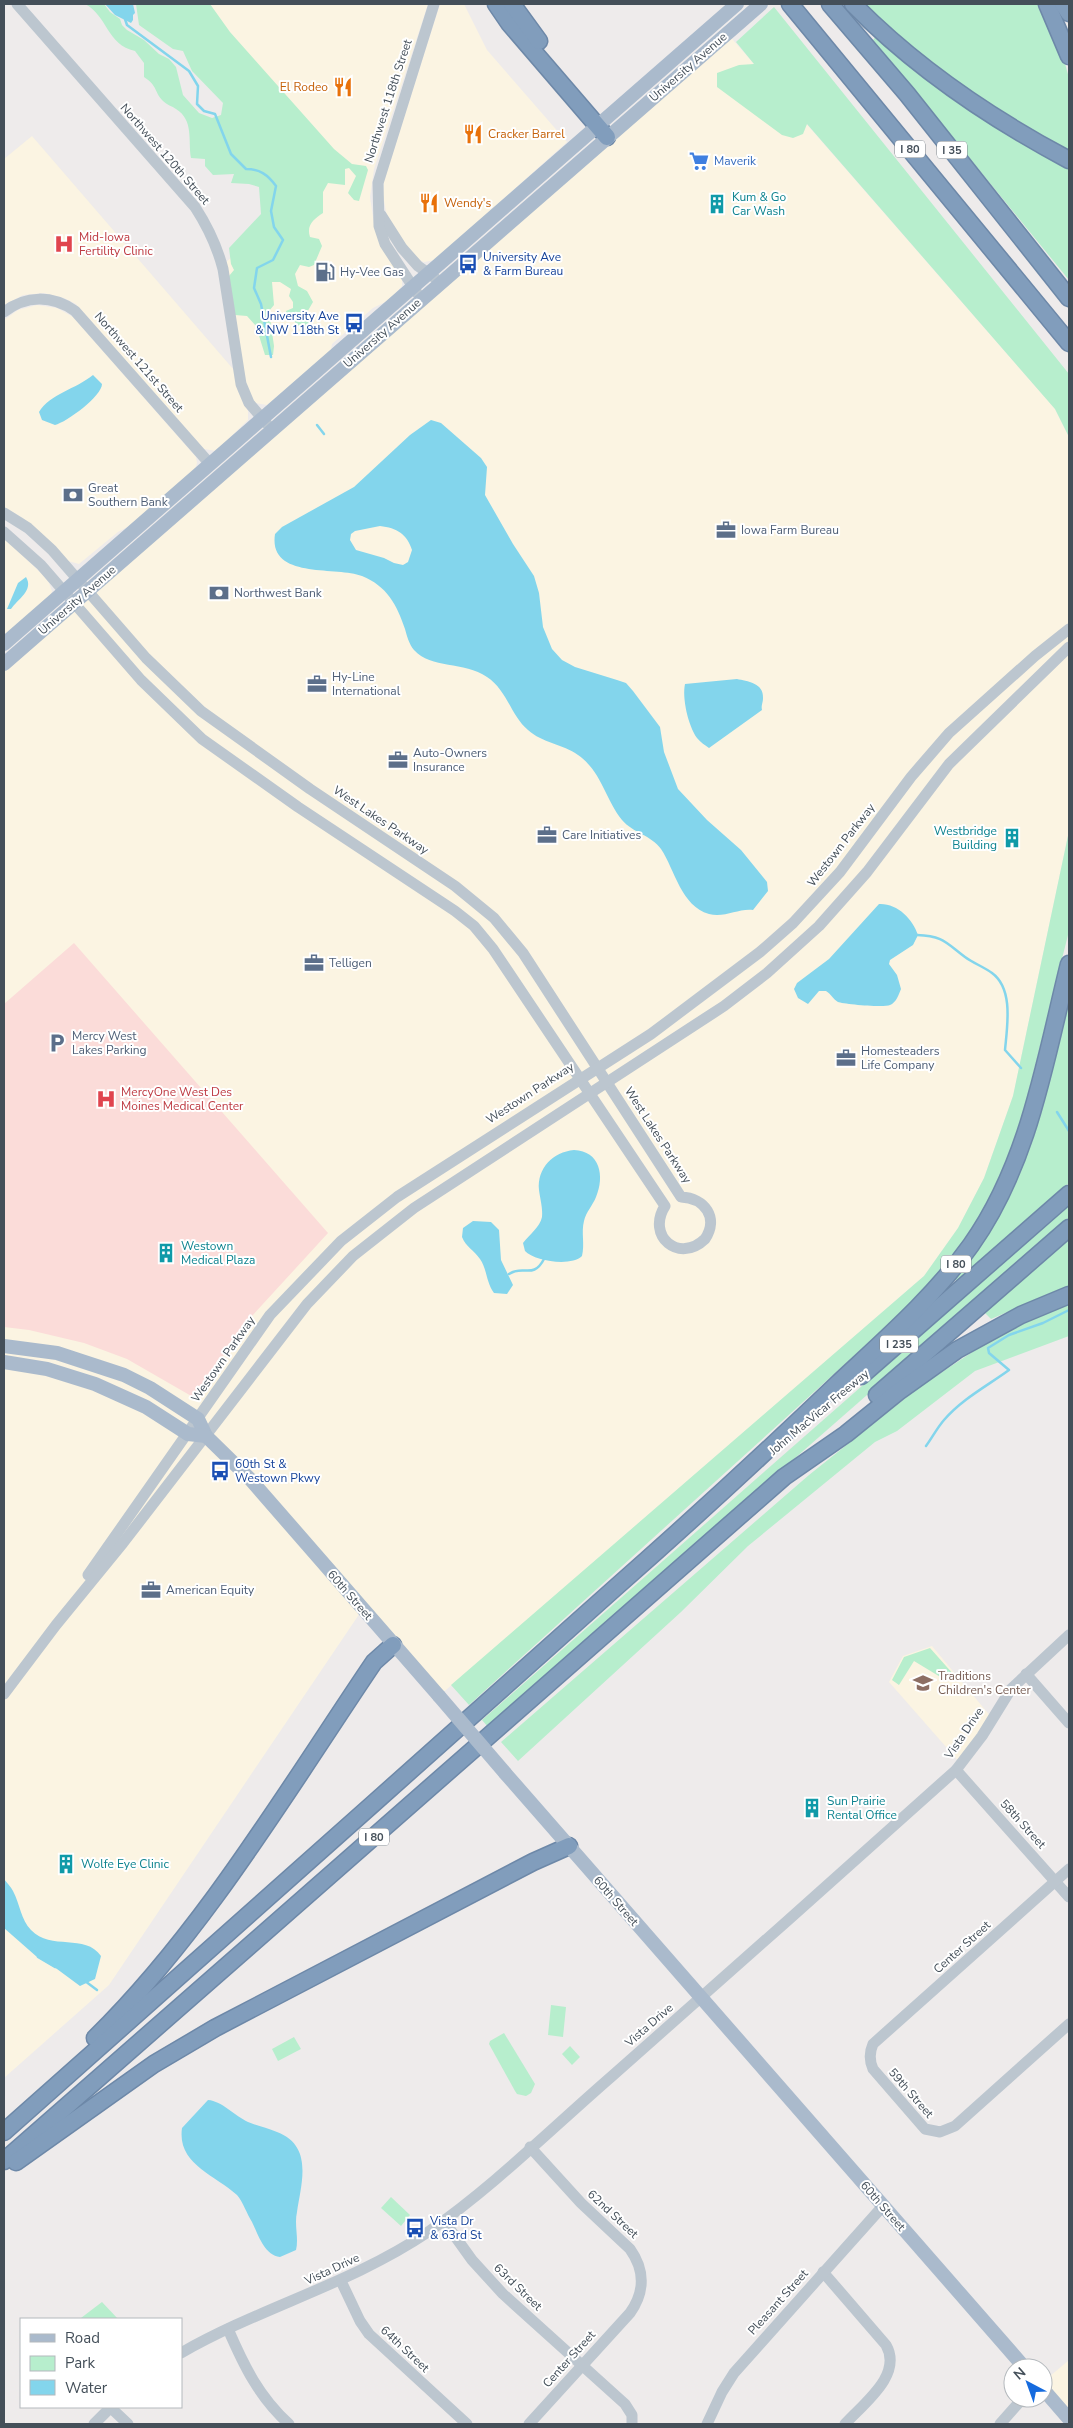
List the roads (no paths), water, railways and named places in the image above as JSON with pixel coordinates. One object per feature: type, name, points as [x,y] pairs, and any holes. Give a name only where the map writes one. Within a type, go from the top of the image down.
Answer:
[{"type":"highway","points":[[496,4],[509,23],[601,121]]},
{"type":"highway","points":[[512,4],[529,29],[612,134]]},
{"type":"highway","name":"I 35","points":[[830,4],[913,102],[1069,298]]},
{"type":"highway","points":[[853,4],[901,50],[936,77],[1032,140],[1069,160]]},
{"type":"highway","points":[[1047,4],[1069,56]]},
{"type":"highway","points":[[1063,4],[1069,12]]},
{"type":"highway","name":"I 80","points":[[791,5],[1026,290],[1069,354]]},
{"type":"highway","points":[[1026,290],[1069,343]]},
{"type":"highway","name":"I 80","points":[[4,2130],[726,1490],[906,1320],[944,1279],[971,1245],[994,1208],[1013,1168],[1025,1135],[1069,964]]},
{"type":"highway","name":"John MacVicar Freeway","points":[[726,1490],[915,1330],[1069,1194]]},
{"type":"highway","name":"John MacVicar Freeway","points":[[784,1477],[1069,1228]]},
{"type":"highway","name":"I 80","points":[[4,2161],[784,1477],[846,1434],[898,1392],[957,1350],[1021,1315],[1069,1295]]},
{"type":"highway","points":[[4,2130],[123,2010],[203,1914],[374,1662],[393,1645]]},
{"type":"highway","points":[[4,2171],[154,2064],[215,2028],[533,1862],[569,1846]]},
{"type":"main road","name":"University Avenue","points":[[83,585],[210,464],[267,424],[412,286],[737,4]]},
{"type":"main road","name":"University Avenue","points":[[4,644],[69,597],[267,424],[440,282],[760,5]]},
{"type":"main road","name":"University Avenue","points":[[4,664],[69,597]]},
{"type":"main road","points":[[4,1346],[57,1353],[124,1375],[150,1388],[198,1419]]},
{"type":"main road","points":[[4,1362],[47,1369],[95,1384],[146,1407],[188,1434],[206,1436]]},
{"type":"main road","name":"60th Street","points":[[198,1419],[206,1436],[250,1479],[1016,2358]]},
{"type":"main road","points":[[1053,2401],[1069,2419]]},
{"type":"street","name":"Northwest 120th Street","points":[[17,4],[194,207],[205,223],[221,262],[241,384],[249,404],[267,424]]},
{"type":"street","name":"Northwest 118th Street","points":[[421,298],[385,244],[379,226],[377,195],[380,171],[434,4]]},
{"type":"street","name":"Northwest 118th Street","points":[[379,209],[386,225],[402,248],[418,266],[440,282]]},
{"type":"street","name":"Northwest 121st Street","points":[[4,312],[19,303],[35,299],[58,302],[75,311],[210,464]]},
{"type":"street","name":"West Lakes Parkway","points":[[4,513],[39,538],[83,585],[146,658],[215,723],[455,886],[494,918],[523,953],[681,1197],[691,1197],[700,1202],[710,1216],[708,1234],[695,1247],[681,1249],[665,1240],[659,1227],[659,1220],[665,1206]]},
{"type":"street","points":[[4,532],[30,554],[142,680],[202,739],[298,807],[455,911],[474,926],[505,966],[665,1206],[681,1197]]},
{"type":"street","name":"Westown Parkway","points":[[56,1625],[137,1502],[188,1434],[270,1315],[341,1241],[397,1197],[650,1034],[733,975],[776,938],[840,872],[911,777],[949,733],[987,698],[1069,629]]},
{"type":"street","name":"Westown Parkway","points":[[4,1694],[307,1304],[353,1256],[414,1208],[591,1095],[746,991],[806,939],[844,900],[949,764],[1069,647]]},
{"type":"street","name":"Vista Drive","points":[[182,2352],[228,2329],[340,2281],[393,2254],[444,2221],[701,1998],[956,1770],[982,1736],[1001,1702],[1026,1674],[1069,1635]]},
{"type":"street","points":[[1026,1674],[1069,1723]]},
{"type":"street","name":"58th Street","points":[[956,1770],[1069,1897]]},
{"type":"street","name":"Center Street","points":[[873,2044],[1069,1869]]},
{"type":"street","name":"59th Street","points":[[873,2044],[870,2056],[873,2070],[925,2129],[940,2132],[955,2126],[1069,2024]]},
{"type":"street","name":"62nd Street","points":[[530,2148],[580,2203],[626,2244],[636,2257],[640,2266],[642,2285],[638,2300],[630,2313]]},
{"type":"street","name":"Pleasant Street","points":[[707,2424],[722,2392],[734,2373],[883,2206]]},
{"type":"street","name":"63rd Street","points":[[444,2221],[487,2278],[625,2404],[632,2415],[632,2424]]},
{"type":"street","points":[[823,2272],[886,2344],[892,2358],[892,2366],[885,2380],[845,2424]]},
{"type":"street","name":"64th Street","points":[[340,2281],[360,2321],[369,2334],[467,2424]]},
{"type":"street","name":"Center Street","points":[[530,2424],[630,2313]]},
{"type":"street","points":[[228,2329],[251,2380],[272,2409],[289,2424]]},
{"type":"street","points":[[94,2424],[109,2408]]},
{"type":"street","points":[[111,2408],[128,2424]]},
{"type":"street","points":[[1000,2424],[1014,2408]]},
{"type":"water","points":[[105,4],[133,4],[135,13],[133,20],[131,23],[115,15]]},
{"type":"water","points":[[93,375],[102,384],[90,401],[75,414],[55,425],[42,420],[39,412],[44,406],[56,396]]},
{"type":"water","points":[[431,420],[441,423],[481,458],[487,467],[485,495],[534,576],[539,593],[543,627],[552,649],[562,660],[575,667],[626,683],[633,691],[660,727],[664,752],[678,789],[707,820],[741,850],[767,882],[768,891],[753,910],[715,915],[699,910],[685,895],[666,857],[657,844],[631,828],[622,820],[593,769],[572,751],[540,738],[528,730],[517,718],[494,682],[487,677],[478,672],[439,663],[421,656],[409,643],[402,620],[390,597],[378,585],[362,576],[351,573],[306,568],[293,565],[282,559],[276,549],[275,534],[282,527],[354,487],[410,435]],"holes":[[[380,526],[401,533],[410,544],[412,550],[408,562],[403,565],[356,550],[350,540],[351,534],[355,531]]]},
{"type":"water","points":[[26,577],[28,582],[27,590],[11,609],[7,609],[18,583]]},
{"type":"water","points":[[737,679],[754,684],[761,689],[763,693],[762,710],[709,748],[697,738],[688,719],[685,704],[685,684]]},
{"type":"water","points":[[879,904],[886,904],[898,909],[912,923],[918,935],[913,945],[890,960],[889,964],[897,975],[901,989],[894,1002],[886,1006],[841,1003],[836,1001],[826,991],[819,991],[808,1004],[798,998],[794,989],[797,983],[829,959]]},
{"type":"water","points":[[566,1151],[583,1151],[590,1155],[595,1160],[600,1173],[599,1189],[584,1221],[582,1256],[562,1262],[536,1258],[525,1251],[523,1243],[541,1221],[542,1207],[539,1182],[541,1175],[548,1162],[553,1158]]},
{"type":"water","points":[[473,1221],[491,1222],[499,1230],[501,1260],[513,1285],[507,1294],[494,1293],[478,1256],[462,1237],[463,1228]]},
{"type":"water","points":[[4,1879],[13,1891],[25,1922],[31,1930],[48,1940],[86,1945],[94,1949],[101,1956],[95,1979],[80,1986],[37,1957],[4,1928]]},
{"type":"water","points":[[208,2100],[218,2103],[248,2122],[289,2138],[296,2146],[301,2156],[302,2178],[296,2217],[296,2250],[280,2257],[270,2252],[262,2243],[237,2195],[199,2167],[185,2151],[182,2140],[182,2128]]},
{"type":"waterway","points":[[125,19],[127,25],[189,71],[198,86],[197,104],[204,111],[215,114],[231,154],[246,169],[263,173],[276,186],[271,211],[274,227],[283,240],[273,260],[257,268],[254,288],[261,304],[271,357]]},
{"type":"waterway","points":[[317,425],[324,434]]},
{"type":"waterway","points":[[917,935],[933,937],[944,941],[968,959],[992,973],[999,980],[1004,989],[1008,1009],[1005,1050],[1021,1068]]},
{"type":"waterway","points":[[1057,1112],[1069,1131]]},
{"type":"waterway","points":[[509,1274],[519,1270],[536,1269],[544,1259]]},
{"type":"waterway","points":[[926,1446],[941,1423],[951,1412],[1009,1370],[989,1353],[988,1348],[1009,1335],[1043,1323],[1069,1310]]},
{"type":"waterway","points":[[38,1957],[55,1967]]},
{"type":"waterway","points":[[85,1981],[97,1990]]},
{"type":"place","name":"El Rodeo","points":[[343,87]]},
{"type":"place","name":"Cracker Barrel","points":[[473,134]]},
{"type":"place","name":"Maverik","points":[[699,161]]},
{"type":"place","name":"Wendy's","points":[[429,203]]},
{"type":"place","name":"Kum & Go Car Wash","points":[[717,204]]},
{"type":"place","name":"Mid-Iowa Fertility Clinic","points":[[64,244]]},
{"type":"place","name":"University Ave & Farm Bureau","points":[[468,264]]},
{"type":"place","name":"Hy-Vee Gas","points":[[325,272]]},
{"type":"place","name":"University Ave & NW 118th St","points":[[354,323]]},
{"type":"place","name":"Great Southern Bank","points":[[73,495]]},
{"type":"place","name":"Iowa Farm Bureau","points":[[726,530]]},
{"type":"place","name":"Northwest Bank","points":[[219,593]]},
{"type":"place","name":"Hy-Line International","points":[[317,684]]},
{"type":"place","name":"Auto-Owners Insurance","points":[[398,760]]},
{"type":"place","name":"Care Initiatives","points":[[547,835]]},
{"type":"place","name":"Westbridge Building","points":[[1012,838]]},
{"type":"place","name":"Telligen","points":[[314,963]]},
{"type":"place","name":"Mercy West Lakes Parking","points":[[57,1043]]},
{"type":"place","name":"Homesteaders Life Company","points":[[846,1058]]},
{"type":"place","name":"MercyOne West Des Moines Medical Center","points":[[106,1099]]},
{"type":"place","name":"Westown Medical Plaza","points":[[166,1253]]},
{"type":"place","name":"60th St & Westown Pkwy","points":[[220,1471]]},
{"type":"place","name":"American Equity","points":[[151,1590]]},
{"type":"place","name":"Traditions Children's Center","points":[[923,1683]]},
{"type":"place","name":"Sun Prairie Rental Office","points":[[812,1808]]},
{"type":"place","name":"Wolfe Eye Clinic","points":[[66,1864]]},
{"type":"place","name":"Vista Dr & 63rd St","points":[[415,2228]]}]
